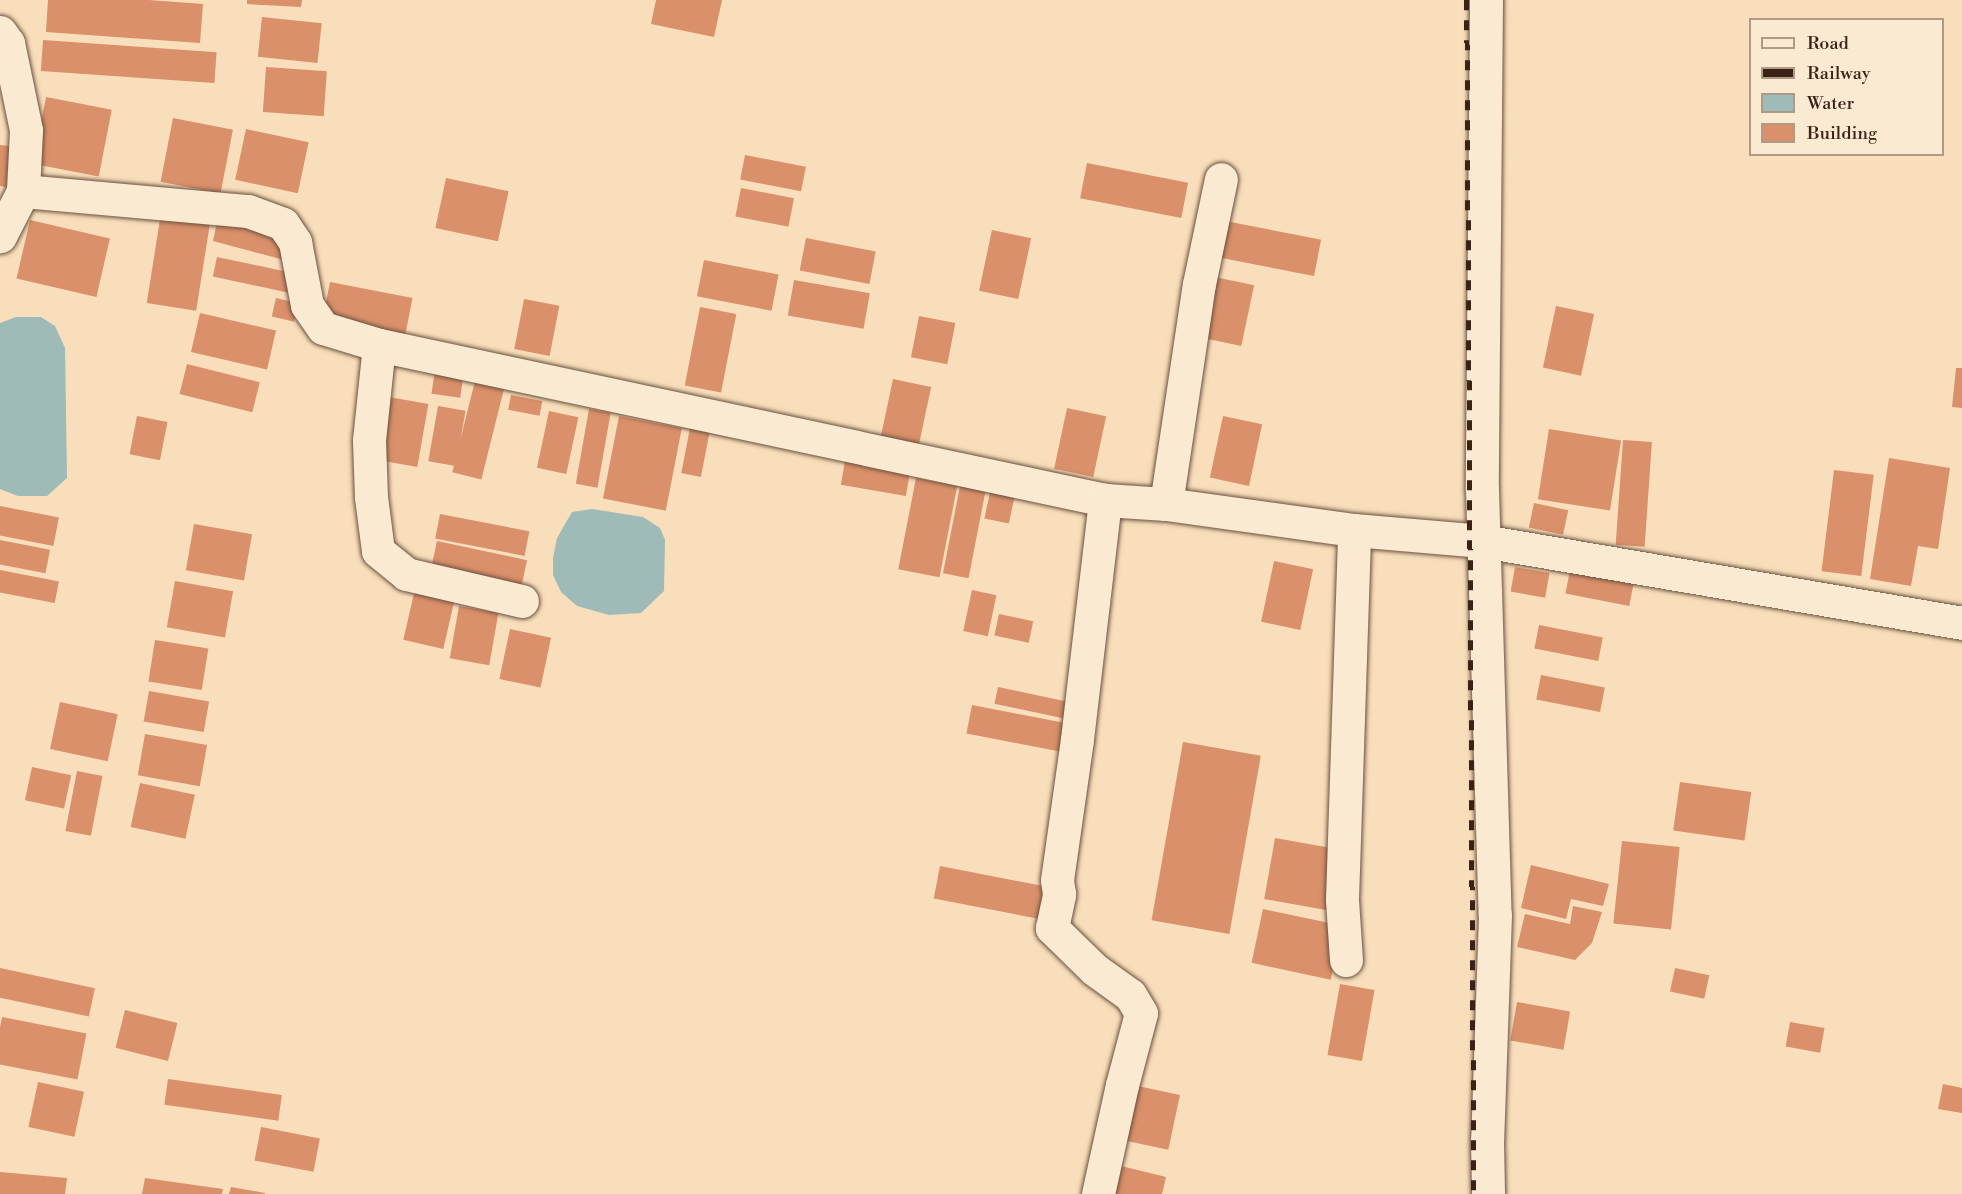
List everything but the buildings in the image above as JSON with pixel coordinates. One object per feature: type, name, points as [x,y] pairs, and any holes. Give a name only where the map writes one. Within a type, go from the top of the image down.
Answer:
[{"type":"street","points":[[1486,0],[1483,541],[1495,915],[1488,1194]]},
{"type":"street","points":[[0,32],[8,43],[26,130],[22,191],[0,236]]},
{"type":"street","points":[[1166,504],[1199,284],[1221,178]]},
{"type":"street","points":[[22,191],[248,211],[283,224],[295,242],[307,305],[323,328],[379,345],[1105,500],[1166,504],[1354,530],[1483,541],[1962,623]]},
{"type":"street","points":[[379,345],[369,441],[371,497],[378,551],[406,574],[522,602]]},
{"type":"street","points":[[1098,1194],[1122,1085],[1141,1013],[1130,995],[1094,969],[1052,928],[1059,894],[1057,880],[1077,739],[1105,500]]},
{"type":"street","points":[[1346,960],[1342,899],[1354,530]]},
{"type":"water","points":[[16,317],[41,317],[55,326],[65,348],[67,478],[47,496],[18,496],[0,489],[0,323]]},
{"type":"water","points":[[592,509],[643,517],[660,528],[665,540],[664,591],[641,613],[609,615],[577,606],[561,592],[553,575],[553,558],[557,538],[572,512]]},
{"type":"railway","points":[[1467,0],[1474,1194]]}]
